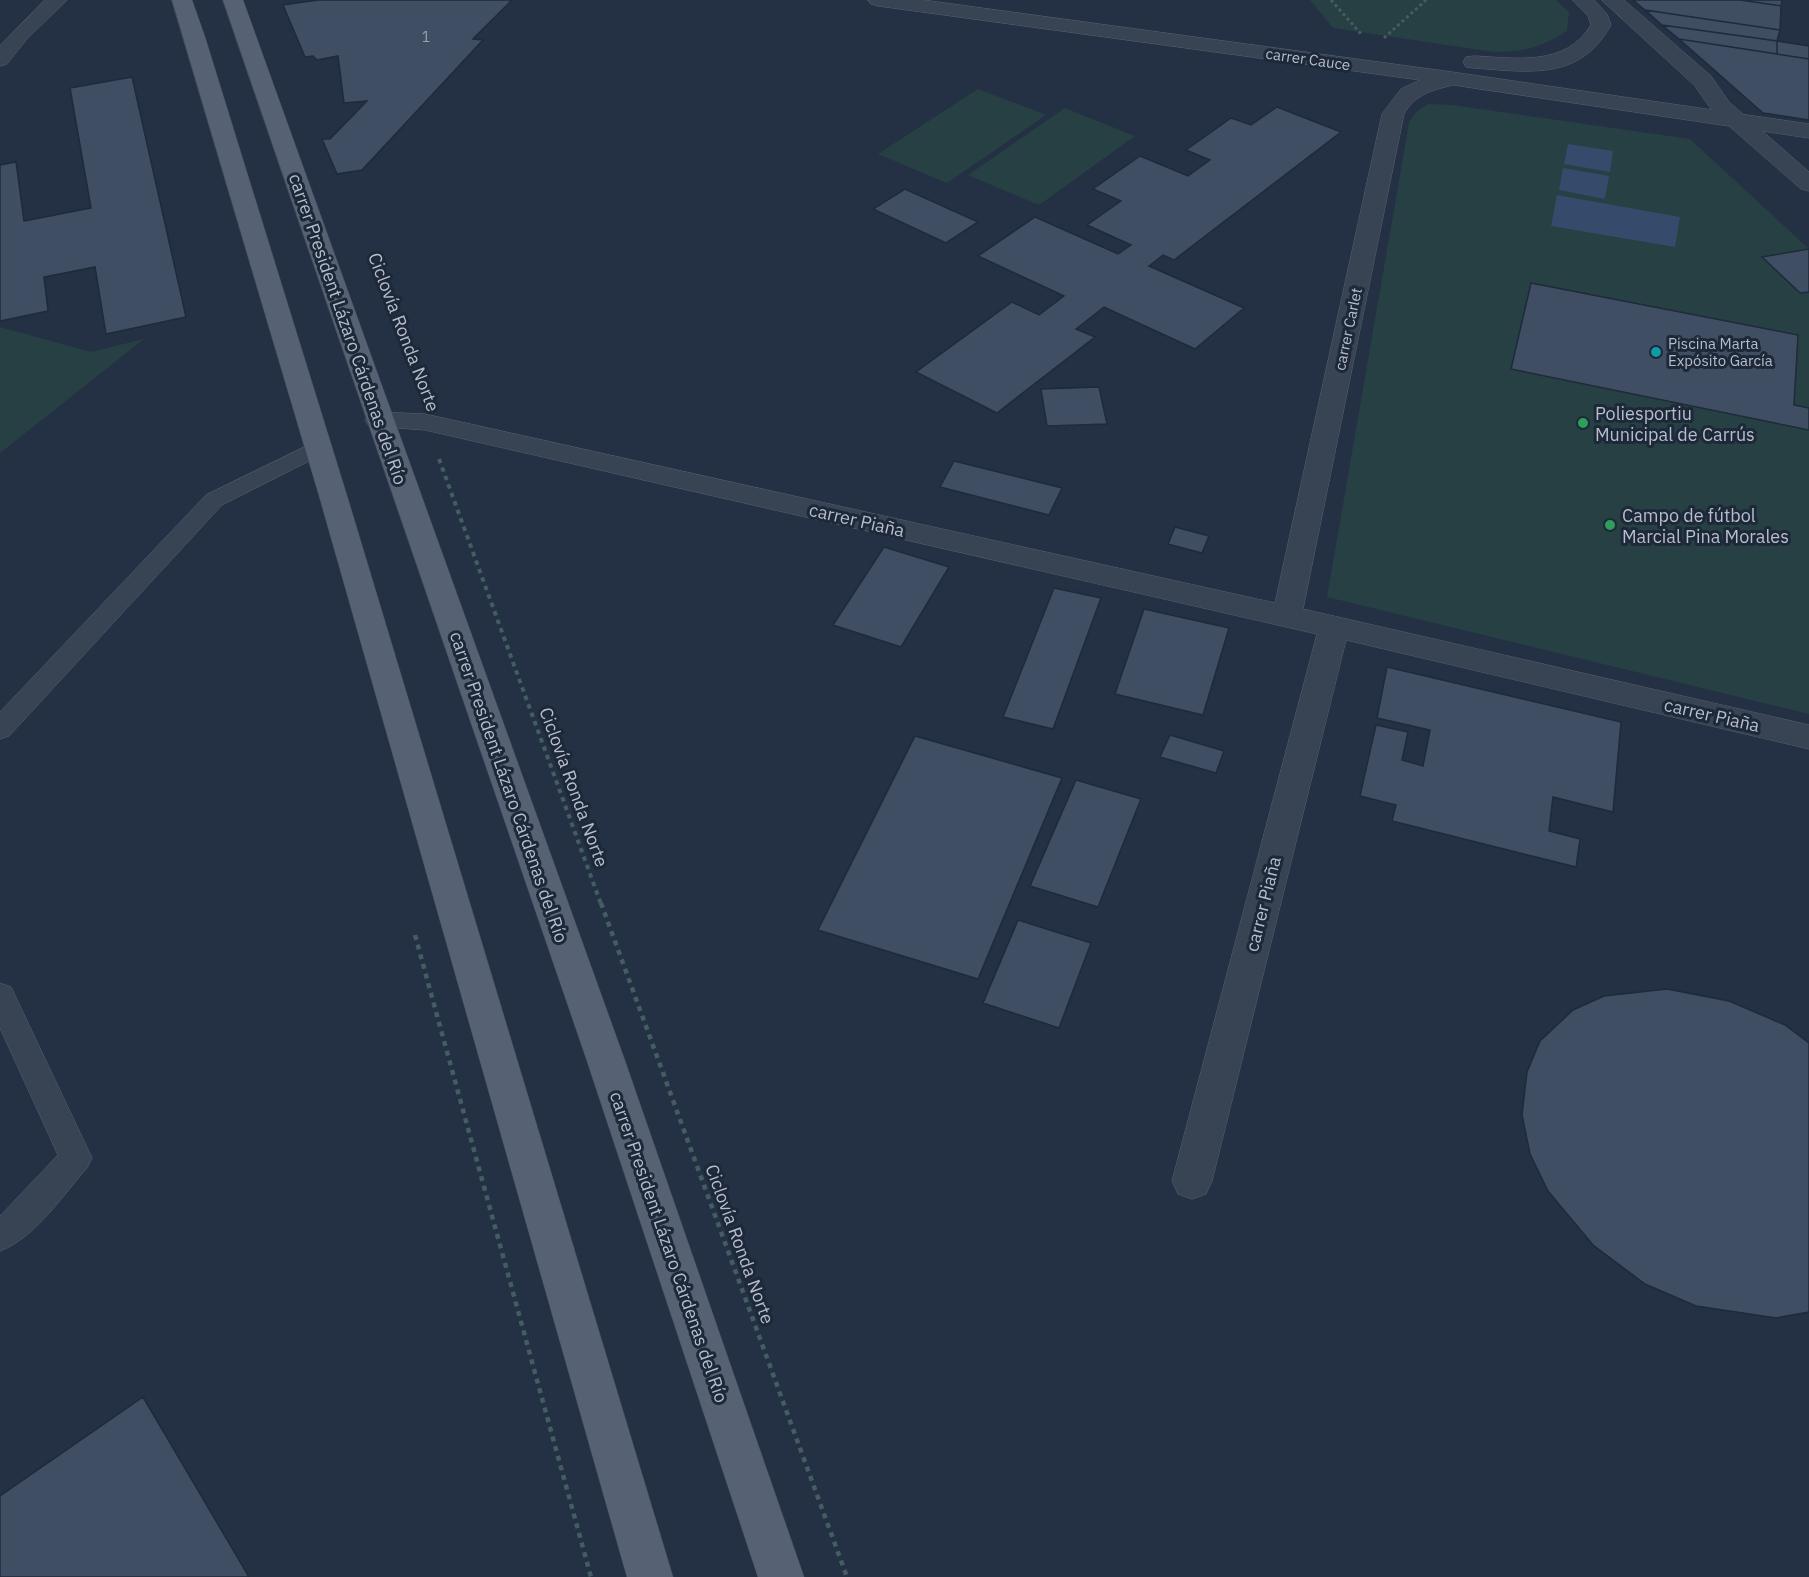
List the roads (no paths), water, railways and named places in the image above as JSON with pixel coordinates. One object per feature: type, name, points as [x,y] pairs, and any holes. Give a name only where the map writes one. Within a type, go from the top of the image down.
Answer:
[{"type":"main road","points":[[182,0],[319,447],[650,1577]]},
{"type":"main road","name":"carrer President Lázaro Cárdenas del Río","points":[[233,0],[605,1058],[780,1577]]},
{"type":"street","points":[[0,60],[20,35],[57,0]]},
{"type":"street","name":"carrer Cauce","points":[[878,0],[1730,114]]},
{"type":"street","name":"carrer Cauce","points":[[1013,0],[1374,48],[1474,62],[1517,71],[1684,93],[1730,114]]},
{"type":"street","name":"carrer Cauce","points":[[1474,62],[1544,63],[1570,57],[1585,49],[1595,40],[1601,25],[1597,14],[1582,0]]},
{"type":"street","points":[[1596,0],[1663,72]]},
{"type":"street","points":[[1612,0],[1703,81],[1730,114],[1809,184]]},
{"type":"street","name":"carrer Carlet","points":[[1287,616],[1393,114],[1399,101],[1407,93],[1452,78]]},
{"type":"street","points":[[1730,114],[1809,131]]},
{"type":"street","name":"carrer Piaña","points":[[379,420],[425,422],[1287,616],[1809,737]]},
{"type":"street","name":"carrer Piaña","points":[[1192,1181],[1335,627]]},
{"type":"lane","points":[[0,729],[214,500],[319,447]]},
{"type":"lane","points":[[0,996],[75,1158],[18,1222],[0,1236]]},
{"type":"water","points":[[1568,144],[1613,151],[1610,172],[1564,164]]},
{"type":"water","points":[[1563,168],[1609,176],[1605,199],[1559,190]]},
{"type":"water","points":[[1557,195],[1680,217],[1675,247],[1551,226]]},
{"type":"place","name":"Piscina Marta Expósito García","points":[[1656,352]]},
{"type":"place","name":"Poliesportiu Municipal de Carrús","points":[[1583,423]]},
{"type":"place","name":"Campo de fútbol Marcial Pina Morales","points":[[1610,525]]}]
